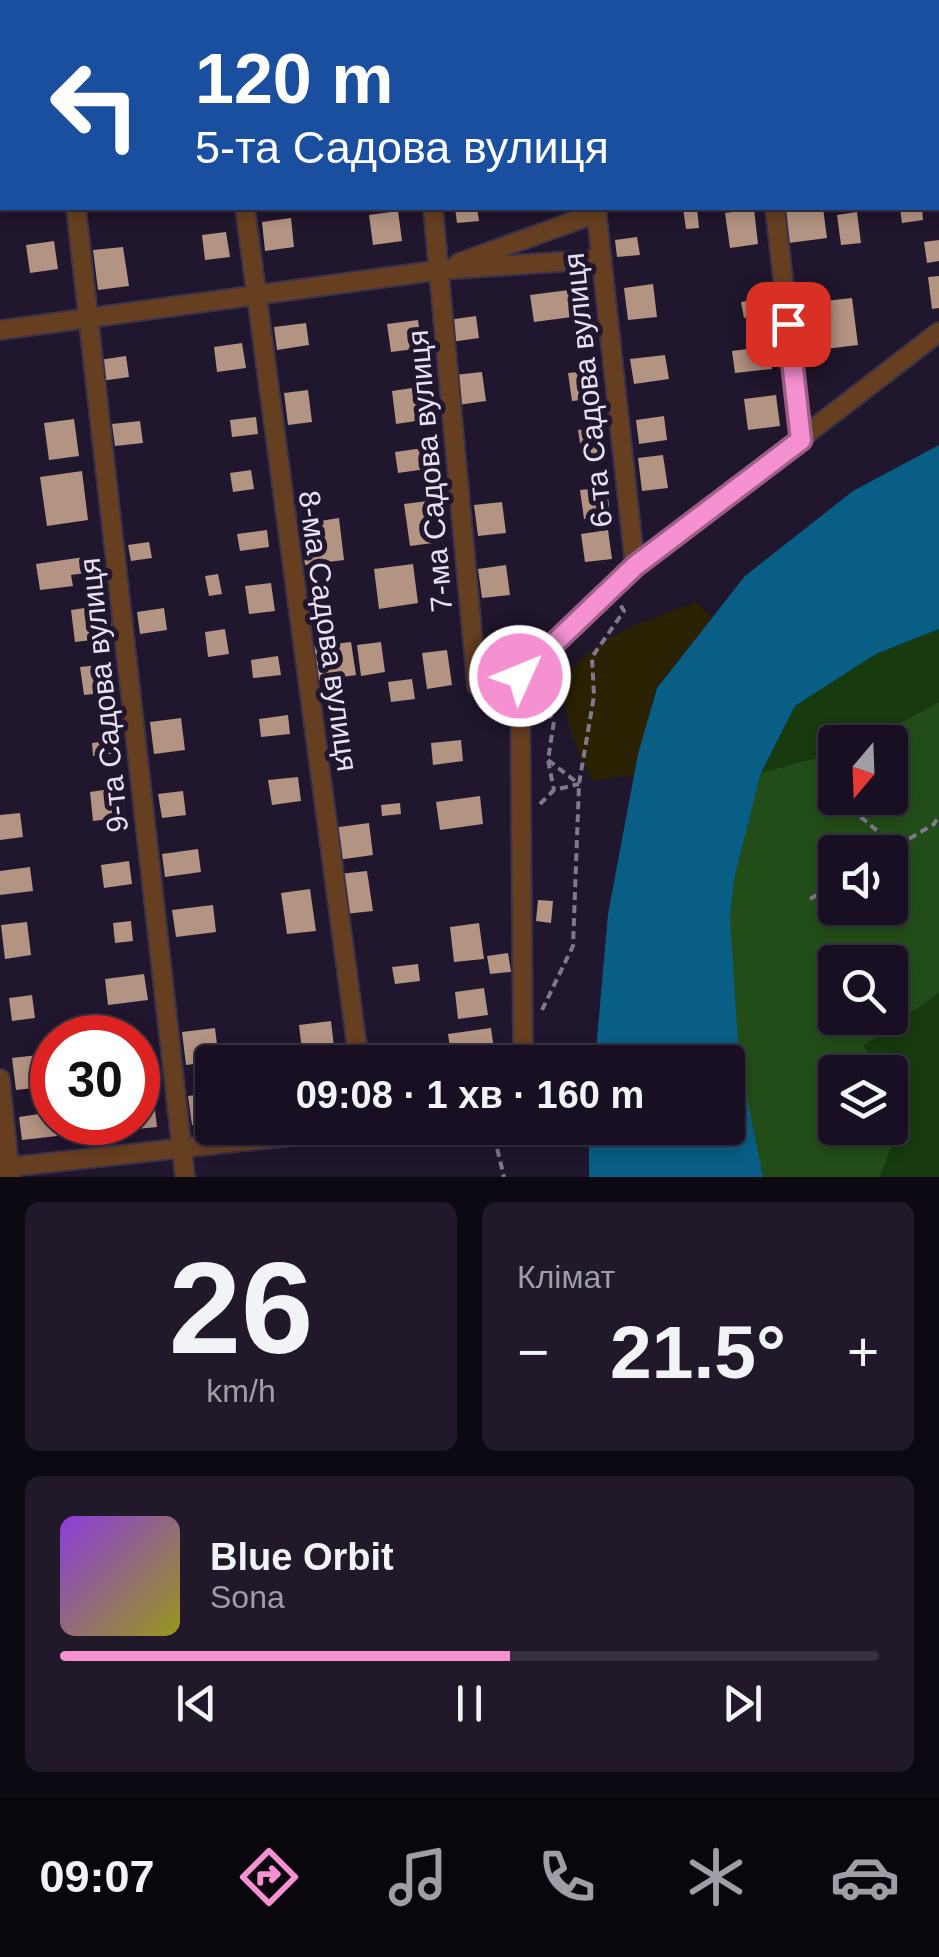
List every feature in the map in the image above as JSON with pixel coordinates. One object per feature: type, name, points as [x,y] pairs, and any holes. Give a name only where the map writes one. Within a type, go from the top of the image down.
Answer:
[{"type":"street","name":"9-та Садова вулиця","points":[[76,210],[185,1177]]},
{"type":"street","name":"8-ма Садова вулиця","points":[[244,210],[357,1045]]},
{"type":"street","name":"7-ма Садова вулиця","points":[[433,210],[477,686],[520,676]]},
{"type":"street","points":[[440,270],[596,210]]},
{"type":"street","name":"6-та Садова вулиця","points":[[596,210],[635,566]]},
{"type":"street","points":[[775,210],[801,440]]},
{"type":"street","points":[[0,330],[440,270],[602,259]]},
{"type":"street","points":[[522,1045],[520,676],[635,566],[939,332]]},
{"type":"street","points":[[0,1079],[6,1170],[210,1145]]},
{"type":"path","points":[[540,1016],[573,946],[579,784],[594,696],[592,657],[624,610],[612,588]]},
{"type":"path","points":[[520,676],[554,722],[548,760],[554,790]]},
{"type":"path","points":[[548,760],[579,784]]},
{"type":"path","points":[[521,822],[554,790],[579,784]]},
{"type":"path","points":[[859,815],[882,835]]},
{"type":"path","points":[[908,840],[934,824],[939,816]]},
{"type":"path","points":[[810,899],[818,894]]},
{"type":"path","points":[[494,1145],[504,1177]]},
{"type":"green space","points":[[939,629],[939,702],[896,725],[818,725],[818,758],[761,773],[795,706],[876,654]]},
{"type":"green space","points":[[939,702],[939,993],[908,1015],[908,945],[818,945],[818,1035],[880,1035],[864,1046],[868,1055],[818,1055],[818,1145],[892,1145],[880,1177],[763,1177],[745,1095],[745,1045],[736,1045],[728,952],[734,878],[761,773],[818,758],[818,815],[908,815],[908,725],[896,725]]},
{"type":"green space","points":[[939,993],[939,1177],[880,1177],[892,1145],[908,1145],[908,1055],[867,1055],[863,1047],[880,1035],[908,1035],[908,1015]]},
{"type":"sand","points":[[696,602],[712,618],[656,688],[635,775],[592,781],[568,720],[564,699],[567,680],[578,663],[614,636]]},
{"type":"water","points":[[939,445],[939,629],[876,654],[795,706],[761,773],[734,879],[730,917],[738,1045],[596,1045],[608,914],[638,754],[657,688],[745,576],[853,491]]},
{"type":"water","points":[[745,1087],[763,1177],[589,1177],[589,1145],[745,1145]]},
{"type":"building","points":[[455,210],[477,210],[479,221],[457,223]]},
{"type":"building","points":[[683,210],[697,210],[699,228],[686,229]]},
{"type":"building","points":[[754,210],[758,244],[730,248],[725,213]]},
{"type":"building","points":[[784,210],[823,210],[827,238],[789,243]]},
{"type":"building","points":[[900,210],[922,210],[923,220],[902,223]]},
{"type":"building","points":[[398,211],[402,241],[373,245],[369,215]]},
{"type":"building","points":[[857,212],[861,243],[841,245],[837,215]]},
{"type":"building","points":[[291,218],[294,247],[265,251],[262,222]]},
{"type":"building","points":[[226,232],[230,257],[205,260],[202,235]]},
{"type":"building","points":[[637,237],[640,255],[617,257],[615,240]]},
{"type":"building","points":[[939,240],[939,261],[927,263],[924,242]]},
{"type":"building","points":[[54,241],[58,269],[30,273],[26,245]]},
{"type":"building","points":[[123,247],[129,286],[98,290],[93,250]]},
{"type":"building","points":[[939,276],[939,308],[932,309],[928,277]]},
{"type":"building","points":[[653,284],[657,317],[628,320],[624,288]]},
{"type":"building","points":[[584,288],[587,315],[534,322],[530,295]]},
{"type":"building","points":[[824,292],[825,301],[852,298],[858,345],[817,350],[804,295]]},
{"type":"building","points":[[765,298],[767,315],[744,318],[741,302]]},
{"type":"building","points":[[476,316],[479,338],[451,342],[448,320]]},
{"type":"building","points":[[418,320],[422,348],[391,352],[387,324]]},
{"type":"building","points":[[306,323],[309,345],[277,350],[274,327]]},
{"type":"building","points":[[242,343],[246,368],[217,372],[214,347]]},
{"type":"building","points":[[769,346],[772,369],[735,373],[732,351]]},
{"type":"building","points":[[665,355],[669,379],[634,384],[630,359]]},
{"type":"building","points":[[126,356],[129,377],[101,381],[99,360]]},
{"type":"building","points":[[597,370],[601,398],[572,401],[568,373]]},
{"type":"building","points":[[482,372],[486,401],[458,405],[454,375]]},
{"type":"building","points":[[425,386],[429,419],[396,424],[392,391]]},
{"type":"building","points":[[308,390],[312,422],[288,425],[284,393]]},
{"type":"building","points":[[776,395],[780,426],[748,430],[744,399]]},
{"type":"building","points":[[664,416],[667,440],[639,444],[636,420]]},
{"type":"building","points":[[256,417],[258,434],[232,437],[230,420]]},
{"type":"building","points":[[74,419],[79,456],[49,460],[44,423]]},
{"type":"building","points":[[140,421],[143,443],[115,446],[112,424]]},
{"type":"building","points":[[602,427],[605,454],[582,457],[578,430]]},
{"type":"building","points":[[430,447],[433,468],[398,473],[395,452]]},
{"type":"building","points":[[663,455],[668,488],[642,491],[638,458]]},
{"type":"building","points":[[251,470],[254,489],[233,492],[230,473]]},
{"type":"building","points":[[82,471],[88,520],[47,526],[40,477]]},
{"type":"building","points":[[607,487],[610,515],[584,519],[580,490]]},
{"type":"building","points":[[427,501],[433,543],[410,546],[404,504]]},
{"type":"building","points":[[502,502],[506,533],[478,536],[474,505]]},
{"type":"building","points":[[339,518],[344,560],[305,565],[300,524]]},
{"type":"building","points":[[267,530],[269,547],[240,551],[237,534]]},
{"type":"building","points":[[608,530],[612,559],[585,562],[581,534]]},
{"type":"building","points":[[149,542],[152,558],[131,561],[128,545]]},
{"type":"building","points":[[98,555],[100,571],[71,575],[73,586],[40,590],[36,564]]},
{"type":"building","points":[[413,564],[418,603],[379,609],[374,569]]},
{"type":"building","points":[[506,565],[510,595],[482,598],[478,569]]},
{"type":"building","points":[[218,574],[222,594],[209,596],[205,576]]},
{"type":"building","points":[[271,583],[275,611],[249,614],[245,586]]},
{"type":"building","points":[[105,605],[107,621],[115,620],[117,637],[75,642],[71,610]]},
{"type":"building","points":[[164,608],[167,630],[140,634],[137,612]]},
{"type":"building","points":[[225,629],[229,654],[208,657],[205,632]]},
{"type":"building","points":[[351,642],[356,675],[314,681],[309,647]]},
{"type":"building","points":[[381,642],[385,672],[361,676],[357,645]]},
{"type":"building","points":[[447,650],[452,685],[427,689],[422,653]]},
{"type":"building","points":[[278,656],[281,675],[253,678],[251,660]]},
{"type":"building","points":[[109,664],[112,692],[84,695],[80,667]]},
{"type":"building","points":[[412,679],[415,699],[391,702],[388,682]]},
{"type":"building","points":[[288,715],[290,734],[261,737],[259,719]]},
{"type":"building","points":[[181,718],[185,750],[154,754],[150,722]]},
{"type":"building","points":[[116,740],[118,753],[93,756],[92,743]]},
{"type":"building","points":[[461,740],[463,761],[433,765],[431,743]]},
{"type":"building","points":[[298,777],[301,801],[272,805],[268,780]]},
{"type":"building","points":[[110,789],[111,796],[122,794],[125,817],[93,821],[90,792]]},
{"type":"building","points":[[183,791],[186,815],[162,818],[158,794]]},
{"type":"building","points":[[480,796],[483,824],[440,830],[436,802]]},
{"type":"building","points":[[400,803],[401,814],[382,816],[381,805]]},
{"type":"building","points":[[20,813],[23,837],[0,840],[0,815]]},
{"type":"building","points":[[369,823],[373,855],[337,860],[332,828]]},
{"type":"building","points":[[198,849],[201,872],[165,877],[162,854]]},
{"type":"building","points":[[129,861],[132,884],[104,888],[101,865]]},
{"type":"building","points":[[30,867],[33,891],[0,895],[0,871]]},
{"type":"building","points":[[367,871],[373,911],[345,914],[339,874]]},
{"type":"building","points":[[310,889],[316,931],[287,934],[281,893]]},
{"type":"building","points":[[538,900],[553,901],[551,923],[536,921]]},
{"type":"building","points":[[213,905],[216,932],[176,937],[172,910]]},
{"type":"building","points":[[131,921],[133,941],[115,943],[113,923]]},
{"type":"building","points":[[27,922],[31,955],[5,959],[1,925]]},
{"type":"building","points":[[479,923],[484,959],[454,962],[450,927]]},
{"type":"building","points":[[508,953],[511,972],[490,974],[487,956]]},
{"type":"building","points":[[418,964],[420,981],[395,984],[392,967]]},
{"type":"building","points":[[144,974],[148,1000],[108,1005],[105,979]]},
{"type":"building","points":[[484,988],[488,1015],[458,1019],[455,992]]},
{"type":"building","points":[[32,995],[35,1015],[12,1021],[9,998]]},
{"type":"building","points":[[331,1021],[334,1045],[301,1045],[299,1025]]},
{"type":"building","points":[[215,1028],[217,1045],[195,1045],[195,1064],[186,1065],[182,1032]]},
{"type":"building","points":[[491,1028],[493,1045],[450,1045],[448,1034]]},
{"type":"building","points":[[30,1056],[30,1088],[16,1090],[12,1058]]},
{"type":"building","points":[[195,1095],[195,1125],[192,1125],[188,1096]]},
{"type":"building","points":[[30,1115],[30,1139],[22,1140],[19,1117]]},
{"type":"route","points":[[520,676],[635,566],[801,440],[788,324]]}]
